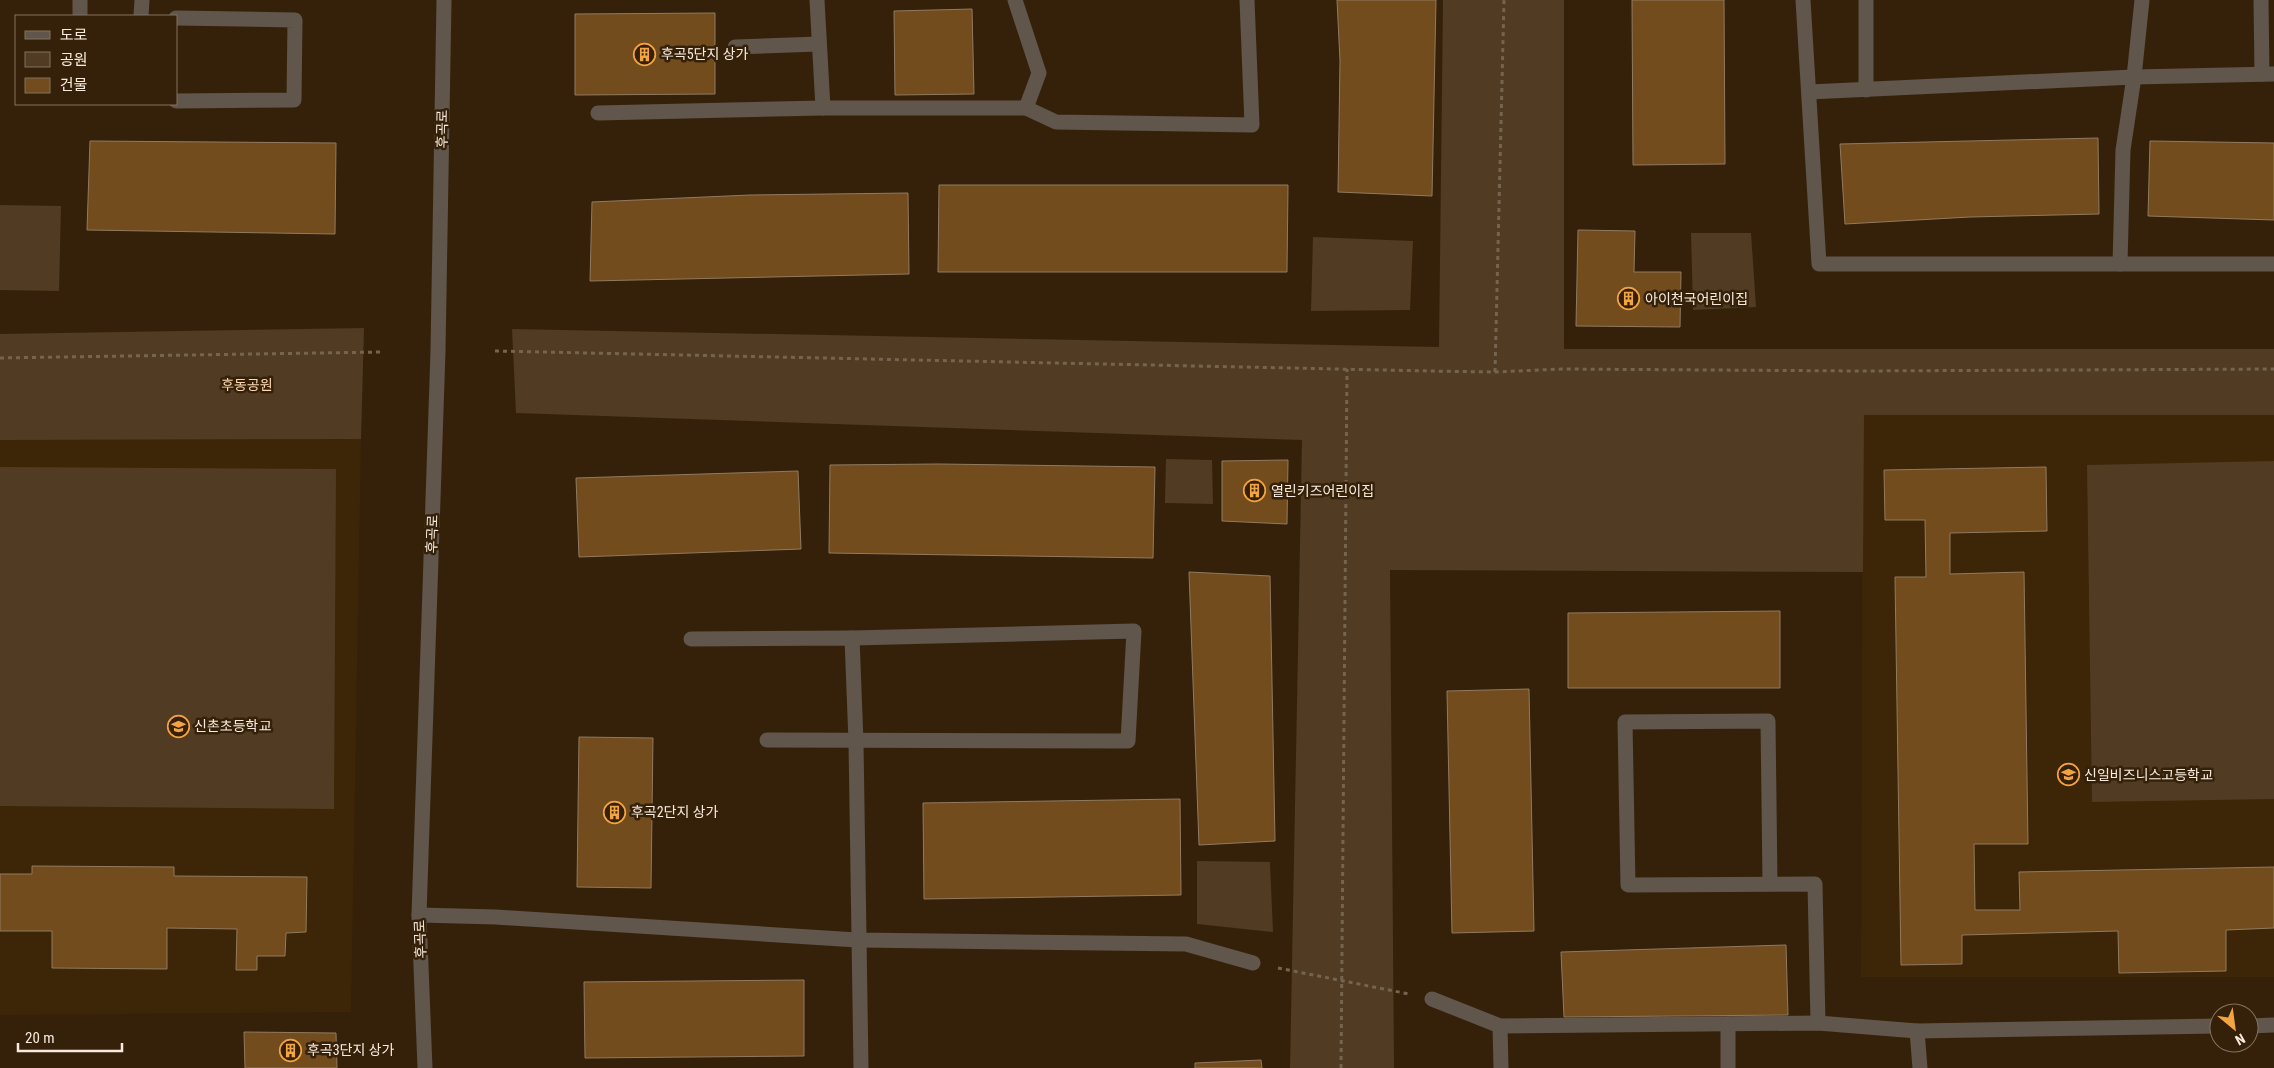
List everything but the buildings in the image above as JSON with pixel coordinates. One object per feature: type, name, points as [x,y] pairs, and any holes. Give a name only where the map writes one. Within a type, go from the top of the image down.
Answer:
[{"type":"street","points":[[80,0],[80,15]]},
{"type":"street","points":[[141,15],[142,0]]},
{"type":"street","name":"후곡로","points":[[425,1068],[419,916],[438,351],[444,0]]},
{"type":"street","points":[[817,0],[823,108]]},
{"type":"street","points":[[1015,0],[1039,73],[1026,108]]},
{"type":"street","points":[[598,113],[823,108],[1026,108],[1056,122],[1252,125],[1247,0]]},
{"type":"street","points":[[1803,0],[1819,264],[2274,264]]},
{"type":"street","points":[[1866,0],[1866,90]]},
{"type":"street","points":[[2120,264],[2122,150],[2134,77],[2142,0]]},
{"type":"street","points":[[1809,92],[2134,77],[2268,74],[2261,0]]},
{"type":"street","points":[[178,18],[296,20],[294,100],[178,101]]},
{"type":"street","points":[[735,47],[819,44]]},
{"type":"street","points":[[691,639],[852,638],[1134,631],[1128,741],[856,742],[766,740]]},
{"type":"street","points":[[852,638],[856,742],[857,940],[861,1068]]},
{"type":"street","points":[[1770,883],[1768,721],[1625,722],[1628,885],[1815,884],[1818,1023]]},
{"type":"street","points":[[419,916],[496,917],[513,920],[857,940],[1186,944],[1253,963]]},
{"type":"street","points":[[1432,999],[1500,1026],[1818,1023],[1917,1031],[2209,1026]]},
{"type":"street","points":[[1728,1024],[1728,1068]]},
{"type":"street","points":[[2259,1026],[2274,1025]]},
{"type":"street","points":[[1500,1026],[1501,1068]]},
{"type":"street","points":[[1917,1031],[1920,1068]]},
{"type":"path","points":[[1495,372],[1504,0]]},
{"type":"path","points":[[495,351],[1495,372],[1562,368],[1860,372],[2274,369]]},
{"type":"path","points":[[0,358],[380,352]]},
{"type":"path","points":[[1341,1068],[1347,369]]},
{"type":"path","points":[[1253,963],[1432,999]]},
{"type":"shaded area","name":"신일비즈니스고등학교","points":[[1863,415],[2274,415],[2274,977],[1861,977]]},
{"type":"shaded area","name":"신촌초등학교","points":[[361,439],[351,1012],[0,1015],[0,440]]},
{"type":"green space","points":[[1443,0],[1564,0],[1564,349],[2274,349],[2274,415],[1864,415],[1863,572],[1390,570],[1394,1068],[1290,1068],[1302,440],[516,413],[512,329],[1439,347]]},
{"type":"green space","points":[[0,205],[61,206],[59,291],[0,290]]},
{"type":"green space","points":[[1691,233],[1751,233],[1756,307],[1693,310]]},
{"type":"green space","points":[[1313,237],[1413,241],[1410,310],[1311,311]]},
{"type":"green space","name":"후동공원","points":[[364,328],[361,439],[0,440],[0,334]]},
{"type":"green space","points":[[1166,459],[1212,460],[1213,504],[1165,503]]},
{"type":"green space","points":[[2274,461],[2274,799],[2092,802],[2087,465]]},
{"type":"green space","points":[[0,467],[336,469],[334,809],[0,806]]},
{"type":"green space","points":[[1197,861],[1270,862],[1273,932],[1197,924]]},
{"type":"place","name":"후곡5단지 상가","points":[[645,54]]},
{"type":"place","name":"아이천국어린이집","points":[[1629,299]]},
{"type":"place","name":"열린키즈어린이집","points":[[1255,491]]},
{"type":"place","name":"신촌초등학교","points":[[178,726]]},
{"type":"place","name":"신일비즈니스고등학교","points":[[2068,775]]},
{"type":"place","name":"후곡2단지 상가","points":[[615,812]]},
{"type":"place","name":"후곡3단지 상가","points":[[291,1050]]}]
